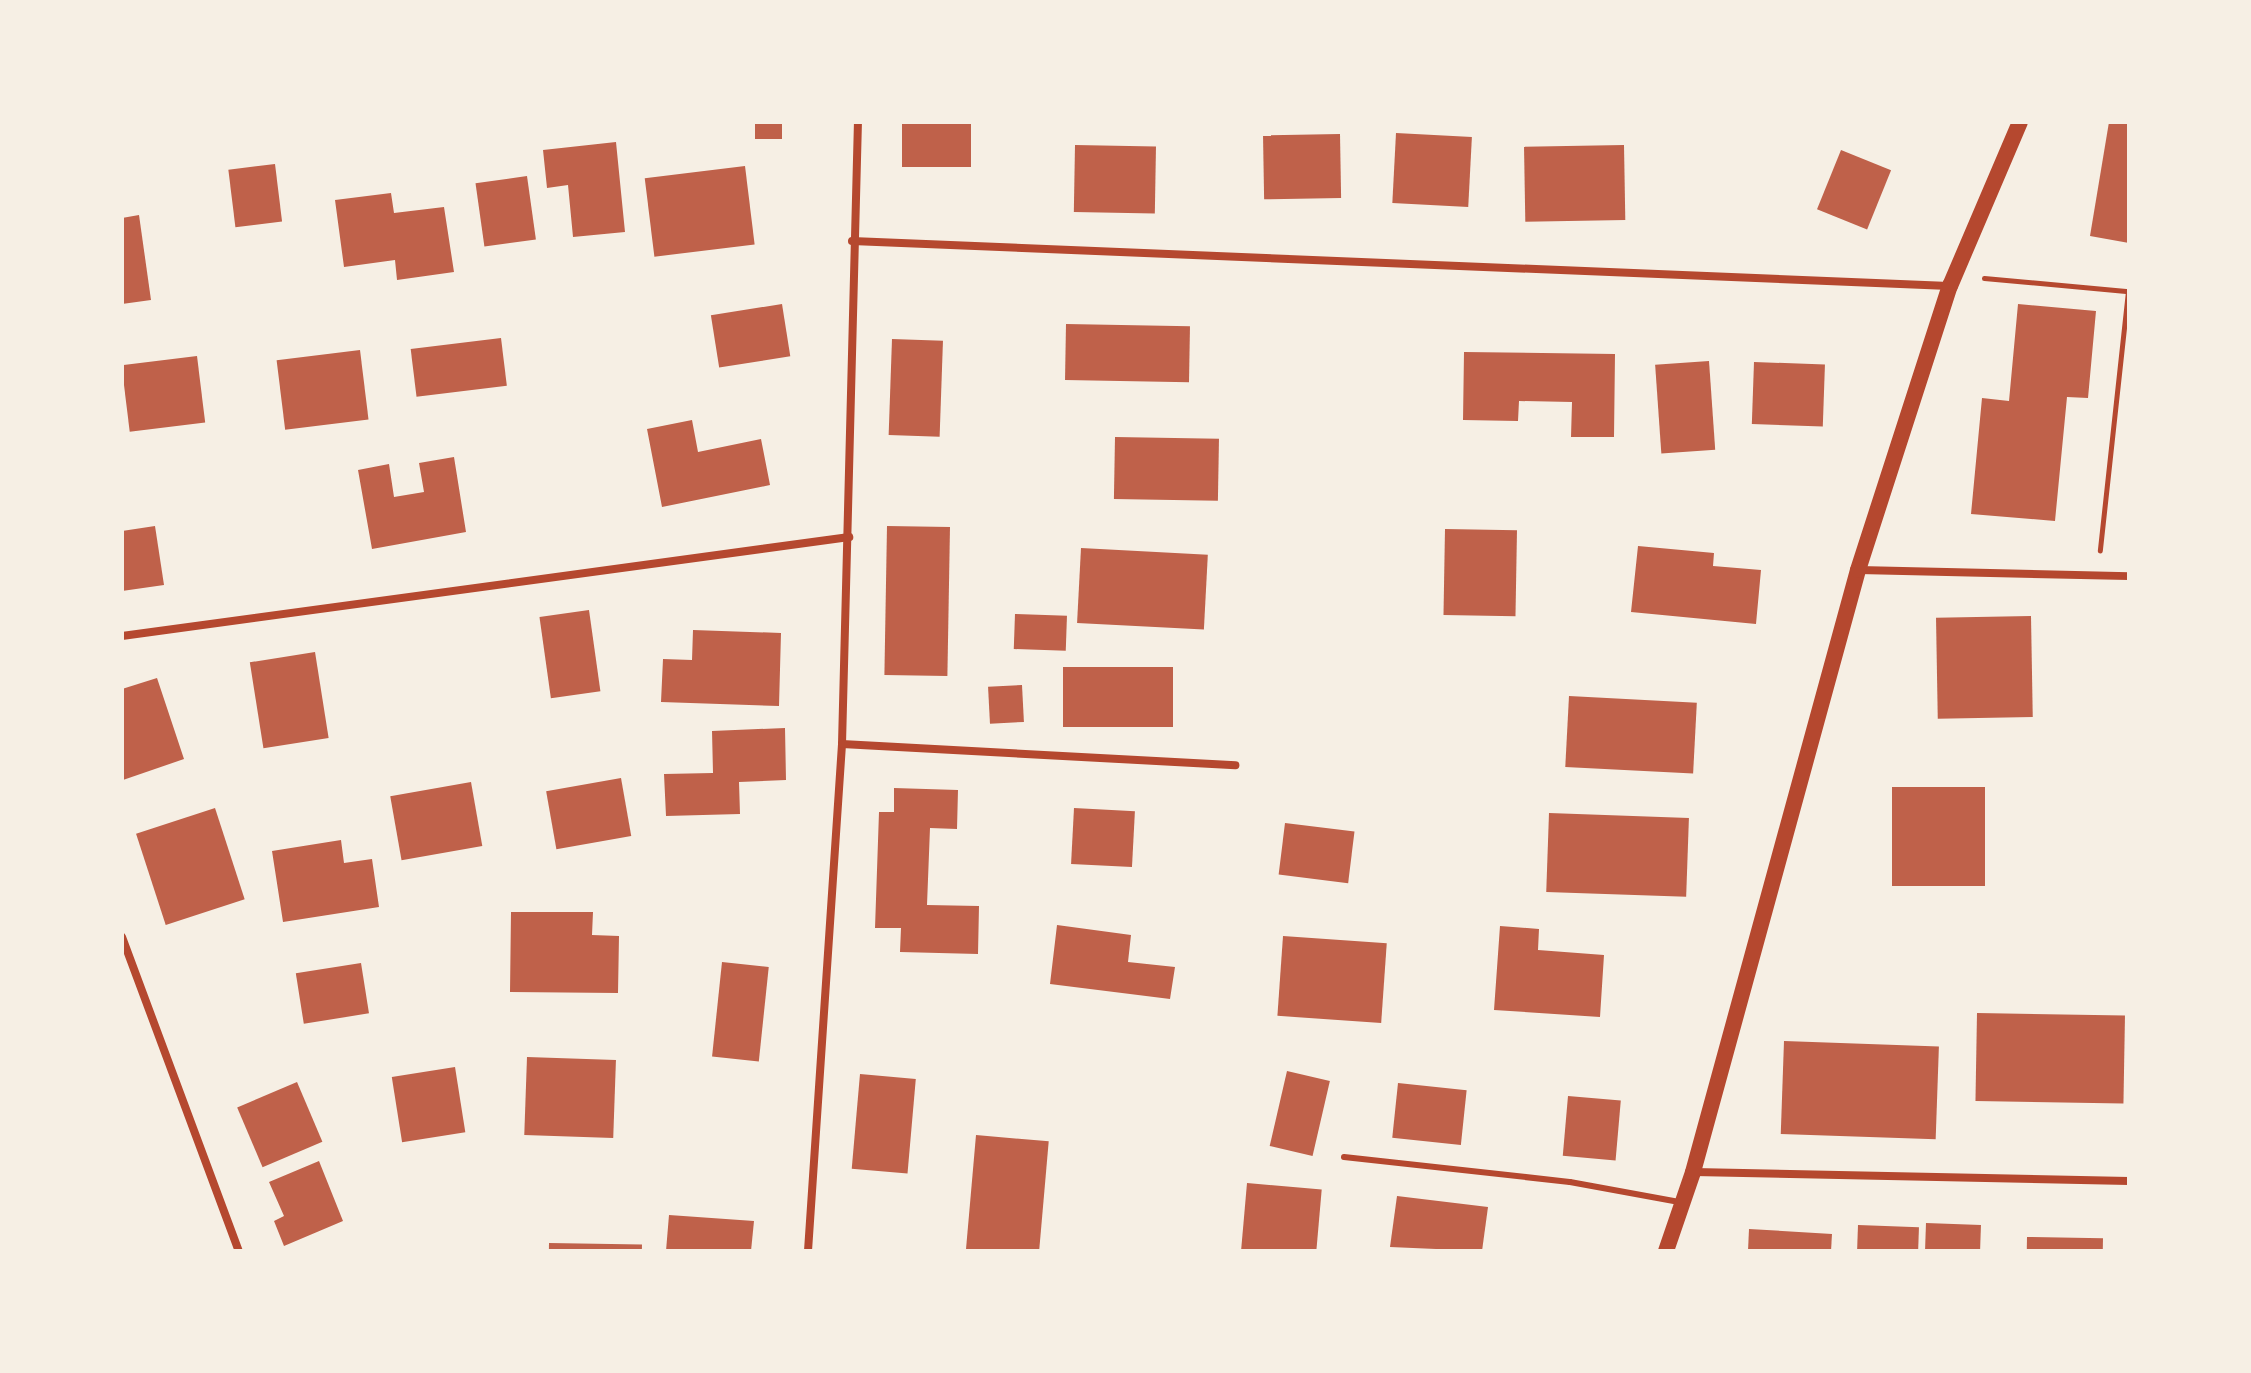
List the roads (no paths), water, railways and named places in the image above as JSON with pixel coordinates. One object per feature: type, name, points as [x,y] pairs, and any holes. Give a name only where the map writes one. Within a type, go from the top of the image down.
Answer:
[{"type":"main road","points":[[1666,1251],[1693,1172],[1858,570],[1952,281],[2020,122]]},
{"type":"street","points":[[808,1251],[842,744],[849,537],[852,241],[858,122]]},
{"type":"street","points":[[852,241],[1952,281]]},
{"type":"street","points":[[122,636],[849,537]]},
{"type":"street","points":[[1858,570],[2129,576]]},
{"type":"street","points":[[842,744],[1235,765]]},
{"type":"street","points":[[123,942],[239,1251]]},
{"type":"street","points":[[1693,1172],[2129,1181]]},
{"type":"lane","points":[[1344,1157],[1570,1182],[1683,1203]]}]
